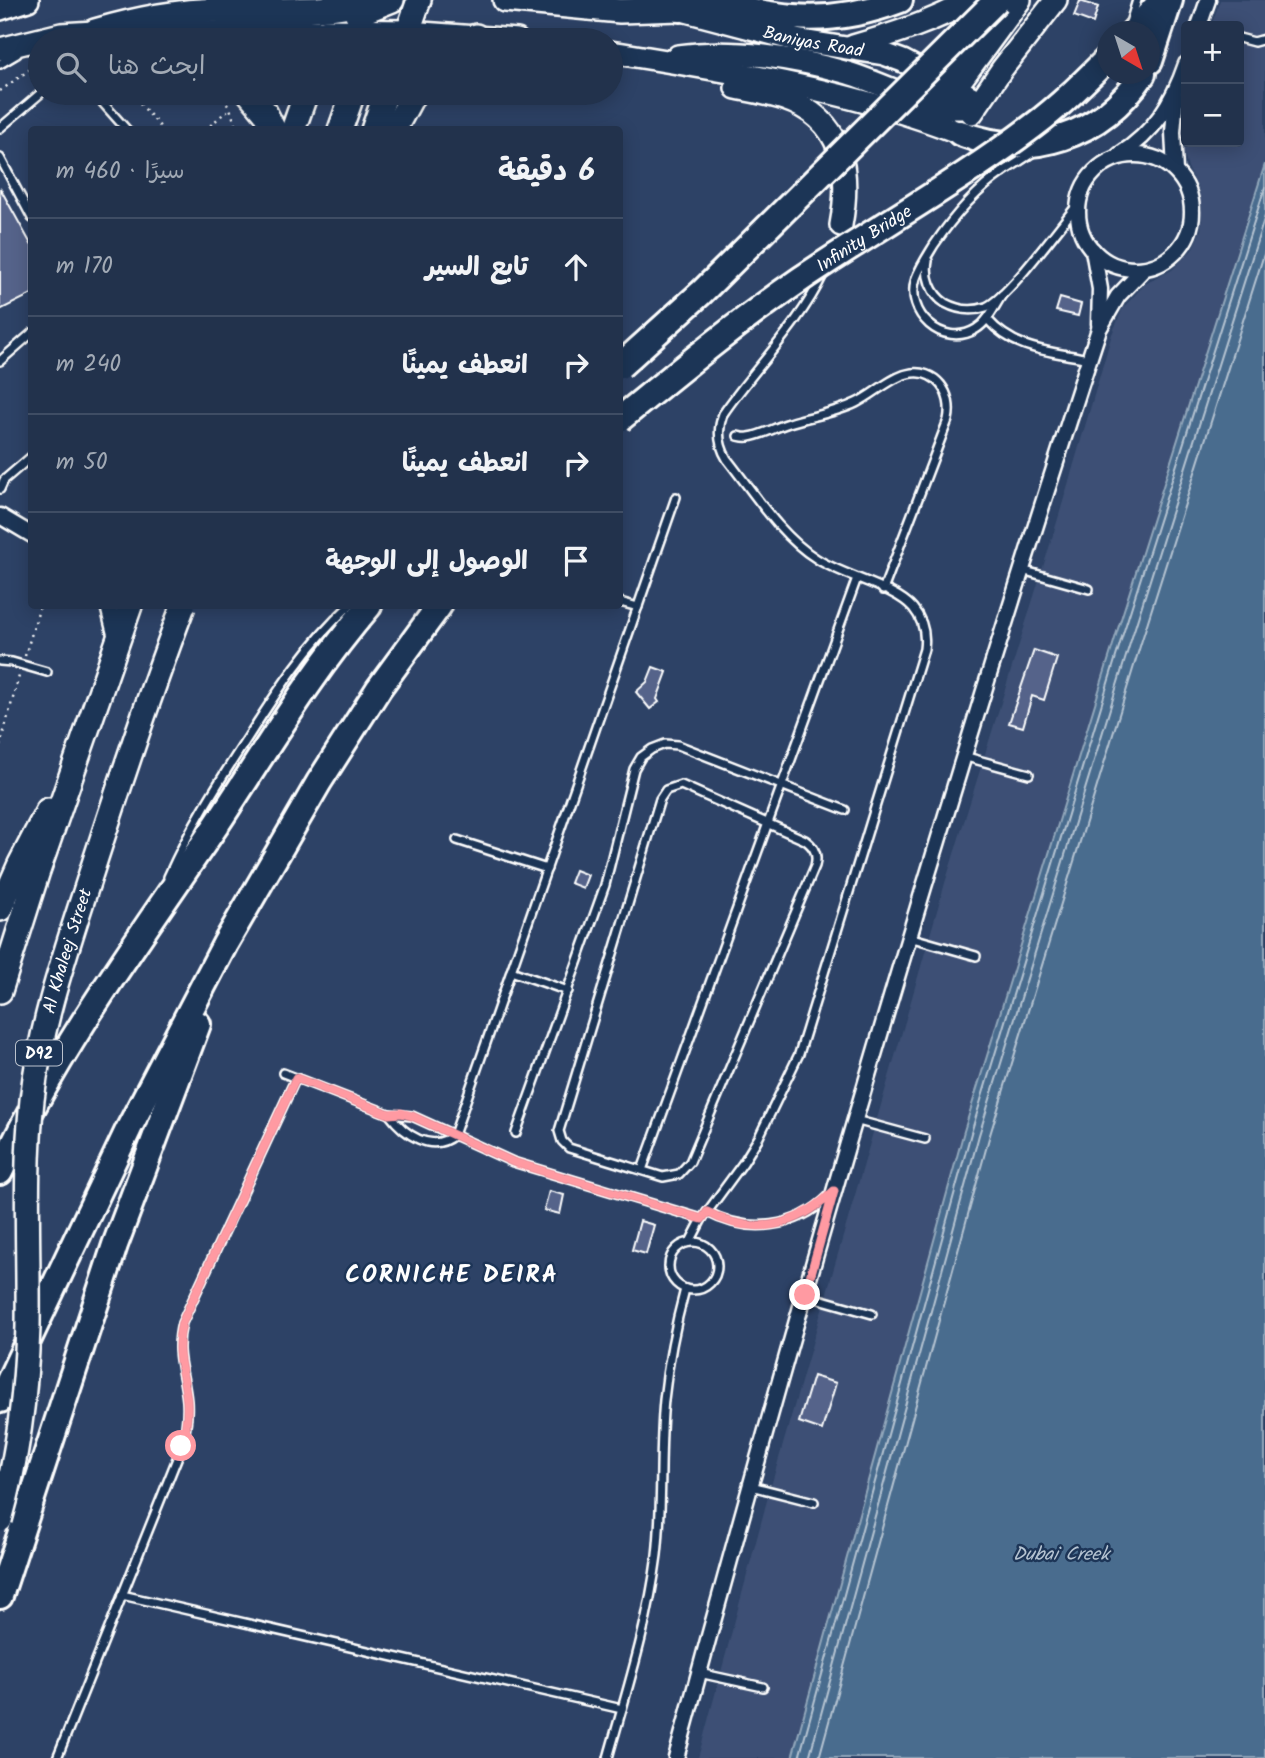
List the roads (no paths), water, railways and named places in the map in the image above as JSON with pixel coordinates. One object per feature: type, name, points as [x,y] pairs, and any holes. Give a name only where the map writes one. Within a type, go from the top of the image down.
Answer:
[{"type":"highway","points":[[659,3],[723,5],[772,15],[816,18],[860,13],[900,0]]},
{"type":"highway","points":[[623,363],[701,293],[997,0]]},
{"type":"highway","points":[[1143,21],[1162,0]]},
{"type":"highway","points":[[1160,30],[1170,0]]},
{"type":"highway","name":"Infinity Bridge","points":[[623,417],[712,343],[800,279],[937,193],[1033,126],[1097,69]]},
{"type":"highway","points":[[960,133],[981,141],[1004,145],[1049,141],[1078,131],[1105,116],[1135,84]]},
{"type":"highway","points":[[0,1172],[66,1047],[291,709],[367,609]]},
{"type":"highway","points":[[0,1400],[134,1117],[192,1004],[288,833],[351,731],[437,609]]},
{"type":"highway","points":[[0,1595],[84,1336],[150,1148],[204,1009],[259,885]]},
{"type":"main road","points":[[0,9],[28,0]]},
{"type":"main road","points":[[410,28],[419,0]]},
{"type":"main road","points":[[505,0],[620,11],[659,3]]},
{"type":"main road","points":[[844,49],[912,28],[972,0]]},
{"type":"main road","points":[[960,133],[947,108],[949,83],[1005,0]]},
{"type":"main road","points":[[917,108],[949,83],[1020,0]]},
{"type":"main road","points":[[960,133],[979,101],[1056,0]]},
{"type":"main road","points":[[382,1],[401,28]]},
{"type":"main road","points":[[106,28],[144,17],[195,10],[382,1]]},
{"type":"main road","points":[[338,28],[382,1]]},
{"type":"main road","points":[[375,28],[382,1]]},
{"type":"main road","name":"Baniyas Road","points":[[659,3],[755,30],[844,49],[884,54],[949,83],[979,101]]},
{"type":"main road","points":[[328,28],[336,4]]},
{"type":"main road","points":[[0,49],[28,42]]},
{"type":"main road","points":[[623,54],[655,60],[699,80],[785,99],[816,117],[831,135],[843,158],[846,192],[838,235]]},
{"type":"main road","points":[[655,60],[695,54],[773,58],[850,74],[960,133]]},
{"type":"main road","points":[[917,108],[971,106],[979,101]]},
{"type":"main road","points":[[259,105],[272,126]]},
{"type":"main road","points":[[294,126],[302,105]]},
{"type":"main road","points":[[341,126],[349,105]]},
{"type":"main road","points":[[374,126],[382,105]]},
{"type":"main road","points":[[396,126],[408,105]]},
{"type":"main road","points":[[0,991],[129,609]]},
{"type":"main road","name":"Al Khaleej Street","points":[[0,1520],[23,1405],[27,1329],[29,1132],[41,1040],[56,979],[126,764],[182,609]]},
{"type":"main road","points":[[0,909],[32,838],[75,766]]},
{"type":"street","points":[[1201,21],[1209,0]]},
{"type":"street","points":[[1109,162],[1126,156],[1143,155],[1160,160],[1175,171],[1186,185],[1192,202],[1192,220],[1187,237],[1176,252],[1161,263],[1144,269],[1116,266],[1093,250],[1083,236],[1079,203],[1089,179],[1095,172],[1109,162],[1129,148],[1164,114],[1181,78]]},
{"type":"street","points":[[1175,171],[1173,132],[1176,93]]},
{"type":"street","points":[[1093,250],[1100,289],[1099,329]]},
{"type":"street","points":[[676,1758],[908,936],[1021,570],[1099,329],[1118,296],[1144,269]]},
{"type":"street","points":[[0,516],[28,533]]},
{"type":"street","points":[[109,609],[117,644]]},
{"type":"lane","points":[[1130,21],[1137,0]]},
{"type":"lane","points":[[1244,39],[1254,42],[1265,39]]},
{"type":"lane","points":[[0,64],[28,47]]},
{"type":"lane","points":[[0,128],[28,104]]},
{"type":"lane","points":[[105,105],[123,126]]},
{"type":"lane","points":[[1049,141],[982,189],[953,219],[929,253],[916,278],[914,292],[916,307],[923,320],[934,329],[948,334],[962,334],[976,329],[1079,203]]},
{"type":"lane","points":[[0,158],[28,210]]},
{"type":"lane","points":[[690,1242],[705,1215],[759,1137],[799,1054],[925,640],[918,615],[907,602],[816,559],[791,538],[727,459],[718,437],[723,414],[809,300],[838,235]]},
{"type":"lane","points":[[929,253],[926,270],[930,286],[940,300],[955,309],[972,310],[988,306],[1002,295]]},
{"type":"lane","points":[[987,318],[1007,338],[1019,344],[1089,359]]},
{"type":"lane","points":[[0,361],[28,337]]},
{"type":"lane","points":[[738,436],[747,438],[790,422],[840,410],[909,373],[925,374],[939,382],[950,404],[948,420],[883,590]]},
{"type":"lane","points":[[0,489],[2,480],[28,459]]},
{"type":"lane","points":[[389,1114],[406,1132],[425,1142],[437,1143],[454,1135],[676,497]]},
{"type":"lane","points":[[1021,570],[1089,589]]},
{"type":"lane","points":[[642,1170],[856,578]]},
{"type":"lane","points":[[623,603],[638,607]]},
{"type":"lane","points":[[145,929],[184,841],[206,800],[298,662],[346,609]]},
{"type":"lane","points":[[0,661],[47,672]]},
{"type":"lane","points":[[516,1133],[605,885],[634,769],[641,757],[658,746],[678,745],[845,810]]},
{"type":"lane","points":[[963,756],[1029,774]]},
{"type":"lane","points":[[681,785],[810,843],[817,856],[690,1162],[679,1174],[669,1177],[642,1170],[569,1148],[562,1141],[559,1131],[660,799],[666,790],[681,785]]},
{"type":"lane","points":[[457,840],[547,869]]},
{"type":"lane","points":[[908,936],[976,956]]},
{"type":"lane","points":[[511,971],[568,990]]},
{"type":"lane","points":[[283,1073],[389,1114],[407,1114],[513,1162],[741,1224],[775,1225],[808,1213],[834,1191]]},
{"type":"lane","points":[[57,1758],[186,1431],[187,1401],[178,1359],[182,1323],[296,1078]]},
{"type":"lane","points":[[855,1120],[925,1139]]},
{"type":"lane","points":[[690,1242],[710,1248],[718,1268],[706,1287],[692,1291],[679,1286],[670,1275],[669,1260],[677,1248],[690,1242]]},
{"type":"lane","points":[[608,1758],[640,1648],[652,1585],[660,1522],[664,1401],[672,1345],[685,1289]]},
{"type":"lane","points":[[805,1295],[872,1314]]},
{"type":"lane","points":[[751,1486],[814,1502]]},
{"type":"lane","points":[[122,1595],[621,1709]]},
{"type":"lane","points":[[699,1672],[763,1687]]},
{"type":"water","name":"Dubai Creek","points":[[1265,164],[1265,1758],[792,1758],[964,1131],[1116,635]]},
{"type":"district","name":"CORNICHE DEIRA","points":[[452,1274]]}]
